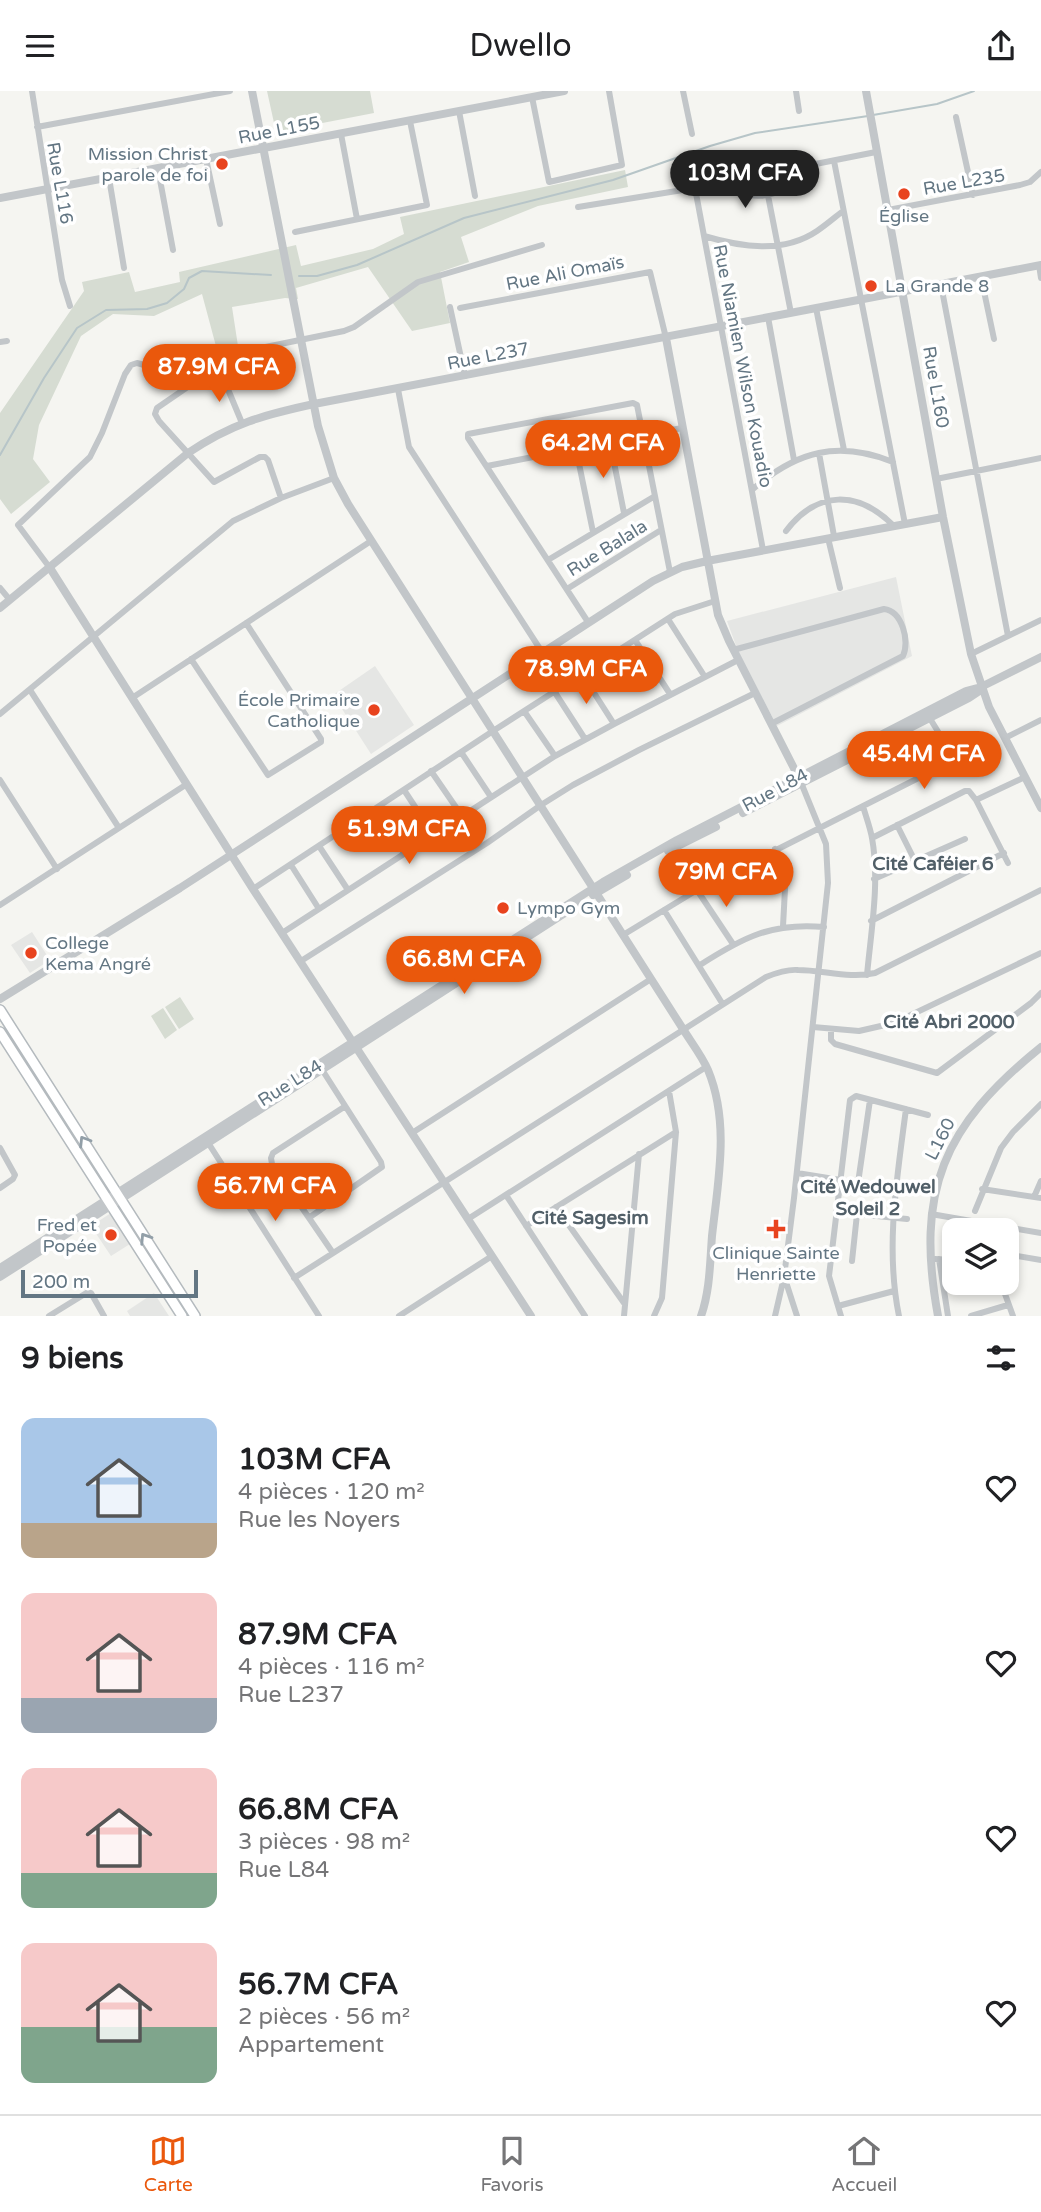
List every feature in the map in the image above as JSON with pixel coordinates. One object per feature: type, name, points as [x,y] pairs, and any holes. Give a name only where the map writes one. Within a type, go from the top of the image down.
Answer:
[{"type":"main road","points":[[0,1010],[182,1316]]},
{"type":"main road","points":[[0,1032],[195,1316]]},
{"type":"street","name":"Rue L116","points":[[33,91],[62,280],[70,306]]},
{"type":"street","points":[[37,127],[230,91]]},
{"type":"street","points":[[252,91],[314,404],[334,478],[706,1066],[717,1103],[721,1149],[707,1287],[701,1316]]},
{"type":"street","name":"Rue L155","points":[[0,198],[564,91]]},
{"type":"street","points":[[533,97],[549,182],[622,165],[609,91]]},
{"type":"street","points":[[683,91],[692,134]]},
{"type":"street","points":[[796,91],[799,111]]},
{"type":"street","name":"Rue L160","points":[[866,91],[943,517],[971,654],[981,687]]},
{"type":"street","points":[[459,111],[475,196]]},
{"type":"street","points":[[956,117],[972,195]]},
{"type":"street","points":[[295,232],[427,205],[410,121]]},
{"type":"street","points":[[341,134],[357,219]]},
{"type":"street","points":[[578,207],[695,188],[876,152]]},
{"type":"street","points":[[206,159],[220,224]]},
{"type":"street","points":[[834,161],[905,524]]},
{"type":"street","points":[[158,169],[173,250]]},
{"type":"street","name":"Rue L235","points":[[888,210],[1020,185],[1030,182],[1041,172]]},
{"type":"street","points":[[764,175],[792,313]]},
{"type":"street","points":[[726,190],[746,197],[768,196],[790,188],[806,175]]},
{"type":"street","points":[[109,178],[124,268]]},
{"type":"street","name":"Rue Niamien Wilson Kouadio","points":[[695,188],[763,550]]},
{"type":"street","points":[[704,236],[739,245],[778,245],[811,235],[844,211]]},
{"type":"street","points":[[531,1316],[253,889],[50,568],[18,525],[90,457],[129,367],[137,363],[152,367],[218,357],[354,327],[418,282],[542,245]]},
{"type":"street","points":[[1040,265],[1041,278]]},
{"type":"street","name":"Rue L237","points":[[0,608],[188,453],[214,435],[242,423],[314,404],[1040,265]]},
{"type":"street","name":"Rue Ali Omaïs","points":[[460,308],[650,272],[666,338]]},
{"type":"street","points":[[981,277],[994,339]]},
{"type":"street","points":[[942,285],[1008,636]]},
{"type":"street","points":[[450,307],[465,376]]},
{"type":"street","points":[[816,308],[844,450]]},
{"type":"street","points":[[768,317],[794,460]]},
{"type":"street","points":[[666,338],[721,623],[801,781],[821,826],[828,855],[824,927],[797,1173],[784,1277],[775,1316]]},
{"type":"street","points":[[222,375],[242,423]]},
{"type":"street","points":[[189,386],[157,408],[155,414],[214,482],[260,457],[265,457],[281,498]]},
{"type":"street","points":[[398,389],[409,447],[542,652]]},
{"type":"street","points":[[588,622],[468,438],[468,434],[633,403],[638,408],[670,572]]},
{"type":"street","points":[[486,466],[682,428]]},
{"type":"street","points":[[610,442],[624,513]]},
{"type":"street","points":[[576,449],[593,531]]},
{"type":"street","points":[[753,489],[771,473],[794,460],[819,453],[844,450],[893,462]]},
{"type":"street","points":[[819,453],[840,588]]},
{"type":"street","points":[[936,479],[1041,458]]},
{"type":"street","points":[[0,714],[233,521],[281,498],[334,478]]},
{"type":"street","points":[[548,560],[655,496]]},
{"type":"street","points":[[786,531],[799,515],[818,503],[828,501],[850,500],[862,503],[881,513],[894,526]]},
{"type":"street","points":[[0,999],[670,572],[707,561],[943,517]]},
{"type":"street","name":"Rue Balala","points":[[566,589],[661,530]]},
{"type":"street","points":[[132,698],[372,541]]},
{"type":"street","points":[[0,588],[10,600]]},
{"type":"street","points":[[253,889],[668,619],[715,601]]},
{"type":"street","points":[[733,650],[884,609],[890,609],[898,617],[905,639],[906,649],[903,656],[771,724]]},
{"type":"street","points":[[668,619],[705,677]]},
{"type":"street","points":[[971,654],[1041,620]]},
{"type":"street","points":[[191,659],[268,775],[321,742],[246,623]]},
{"type":"street","points":[[635,641],[670,694]]},
{"type":"street","points":[[1041,657],[981,687],[1041,808]]},
{"type":"street","points":[[282,933],[432,834],[585,739],[738,660]]},
{"type":"street","points":[[582,674],[614,724]]},
{"type":"street","name":"Rue L84","points":[[0,1268],[114,1200],[677,840],[929,717],[978,692],[981,687]]},
{"type":"street","name":"Rue L84","points":[[801,781],[966,691],[981,687]]},
{"type":"street","points":[[30,690],[119,828]]},
{"type":"street","points":[[554,691],[585,739]]},
{"type":"street","points":[[301,961],[487,843],[541,805],[639,750],[755,693]]},
{"type":"street","points":[[524,711],[555,757]]},
{"type":"street","points":[[623,935],[697,890],[952,761],[950,751],[929,717]]},
{"type":"street","points":[[1005,738],[1041,720]]},
{"type":"street","points":[[461,752],[491,797]]},
{"type":"street","points":[[431,771],[461,816]]},
{"type":"street","points":[[976,800],[1025,777]]},
{"type":"street","points":[[0,780],[57,869]]},
{"type":"street","points":[[0,905],[187,784]]},
{"type":"street","points":[[404,790],[432,834]]},
{"type":"street","points":[[872,838],[969,791],[1008,863]]},
{"type":"street","points":[[863,806],[872,838],[874,879],[867,975]]},
{"type":"street","points":[[375,809],[404,853]]},
{"type":"street","points":[[897,825],[915,861]]},
{"type":"street","points":[[874,879],[965,839]]},
{"type":"street","points":[[319,846],[348,890]]},
{"type":"street","points":[[775,849],[786,870],[783,926]]},
{"type":"street","points":[[872,921],[1004,853]]},
{"type":"street","points":[[291,865],[320,909]]},
{"type":"street","points":[[697,890],[733,944]]},
{"type":"street","points":[[294,1278],[750,985],[783,971],[867,975],[888,968],[1040,893]]},
{"type":"street","points":[[664,910],[723,1003]]},
{"type":"street","points":[[700,965],[753,934],[783,926],[824,927]]},
{"type":"street","points":[[813,1027],[859,1031],[894,1023],[1041,953]]},
{"type":"street","points":[[412,1133],[651,979]]},
{"type":"street","points":[[831,1030],[833,1043],[937,1073],[1041,993]]},
{"type":"street","name":"L160","points":[[938,1316],[929,1259],[931,1214],[939,1177],[961,1129],[994,1087],[1041,1047]]},
{"type":"street","points":[[468,1219],[706,1066]]},
{"type":"street","points":[[310,1217],[382,1167],[320,1067]]},
{"type":"street","points":[[654,1316],[662,1298],[676,1132],[668,1091]]},
{"type":"street","points":[[841,1316],[829,1276],[850,1100],[856,1096],[928,1115]]},
{"type":"street","points":[[858,1183],[870,1100]]},
{"type":"street","points":[[975,1211],[1003,1143],[1041,1104]]},
{"type":"street","points":[[333,1253],[272,1164],[271,1158],[273,1153],[344,1107]]},
{"type":"street","points":[[900,1316],[894,1291],[892,1217],[905,1109]]},
{"type":"street","points":[[526,1226],[676,1132]]},
{"type":"street","points":[[207,1141],[319,1316]]},
{"type":"street","points":[[0,1148],[15,1175],[0,1188]]},
{"type":"street","points":[[624,1316],[639,1154]]},
{"type":"street","points":[[797,1173],[896,1189]]},
{"type":"street","points":[[982,1189],[1037,1198],[1041,1181]]},
{"type":"street","points":[[506,1195],[585,1316]]},
{"type":"street","name":"Rue L84","points":[[0,1277],[114,1200]]},
{"type":"street","points":[[556,1207],[624,1303]]},
{"type":"street","points":[[836,1212],[907,1219]]},
{"type":"street","points":[[852,1261],[857,1214]]},
{"type":"street","points":[[931,1214],[1041,1233]]},
{"type":"street","points":[[399,1316],[492,1256]]},
{"type":"street","points":[[1019,1256],[1041,1260]]},
{"type":"street","points":[[929,1259],[942,1259]]},
{"type":"street","points":[[939,1259],[948,1316]]},
{"type":"street","points":[[784,1277],[797,1316]]},
{"type":"street","points":[[838,1306],[894,1291]]},
{"type":"street","points":[[49,1316],[88,1292],[104,1316]]},
{"type":"street","points":[[1005,1295],[1013,1316]]},
{"type":"street","points":[[971,1316],[1008,1304]]},
{"type":"shaded area","points":[[267,91],[370,91],[374,113],[276,132]]},
{"type":"shaded area","points":[[625,170],[628,187],[538,206],[461,237],[469,262],[440,272],[450,323],[412,331],[368,267],[296,288],[298,299],[285,298],[232,307],[238,346],[217,350],[202,294],[154,316],[113,314],[81,336],[39,425],[33,459],[50,482],[11,514],[0,499],[0,413],[84,291],[82,282],[129,272],[135,292],[180,282],[179,272],[296,245],[301,266],[373,249],[404,234],[400,217]]},
{"type":"shaded area","points":[[896,577],[912,656],[777,726],[738,651],[727,621]]},
{"type":"shaded area","name":"École Primaire Catholique","points":[[375,666],[414,725],[371,754],[333,695]]},
{"type":"shaded area","name":"College Kema Angré","points":[[32,932],[50,960],[30,973],[11,945]]},
{"type":"shaded area","points":[[180,997],[194,1019],[179,1029],[165,1007]]},
{"type":"shaded area","points":[[163,1008],[177,1030],[165,1039],[151,1016]]},
{"type":"shaded area","name":"Fred et Popée","points":[[111,1213],[130,1244],[111,1256],[91,1226]]},
{"type":"shaded area","points":[[154,1293],[169,1316],[130,1316],[127,1311]]},
{"type":"waterway","points":[[873,115],[937,104],[974,91]]},
{"type":"waterway","points":[[299,276],[317,276],[357,265],[464,218],[613,180],[755,133],[868,116]]},
{"type":"waterway","points":[[0,455],[44,378],[77,328],[106,310],[147,309],[167,303],[184,289],[189,278],[202,271],[271,275]]},
{"type":"place","name":"Mission Christ parole de foi","points":[[222,164]]},
{"type":"place","name":"Église","points":[[904,194]]},
{"type":"place","name":"La Grande 8","points":[[871,286]]},
{"type":"place","name":"École Primaire Catholique","points":[[374,710]]},
{"type":"place","name":"Lympo Gym","points":[[503,908]]},
{"type":"place","name":"College Kema Angré","points":[[31,953]]},
{"type":"place","name":"Clinique Sainte Henriette","points":[[776,1229]]},
{"type":"place","name":"Fred et Popée","points":[[111,1235]]},
{"type":"district","name":"Cité Caféier 6","points":[[933,864]]},
{"type":"district","name":"Cité Abri 2000","points":[[949,1022]]},
{"type":"district","name":"Cité Wedouwel Soleil 2","points":[[868,1198]]},
{"type":"district","name":"Cité Sagesim","points":[[590,1218]]}]
